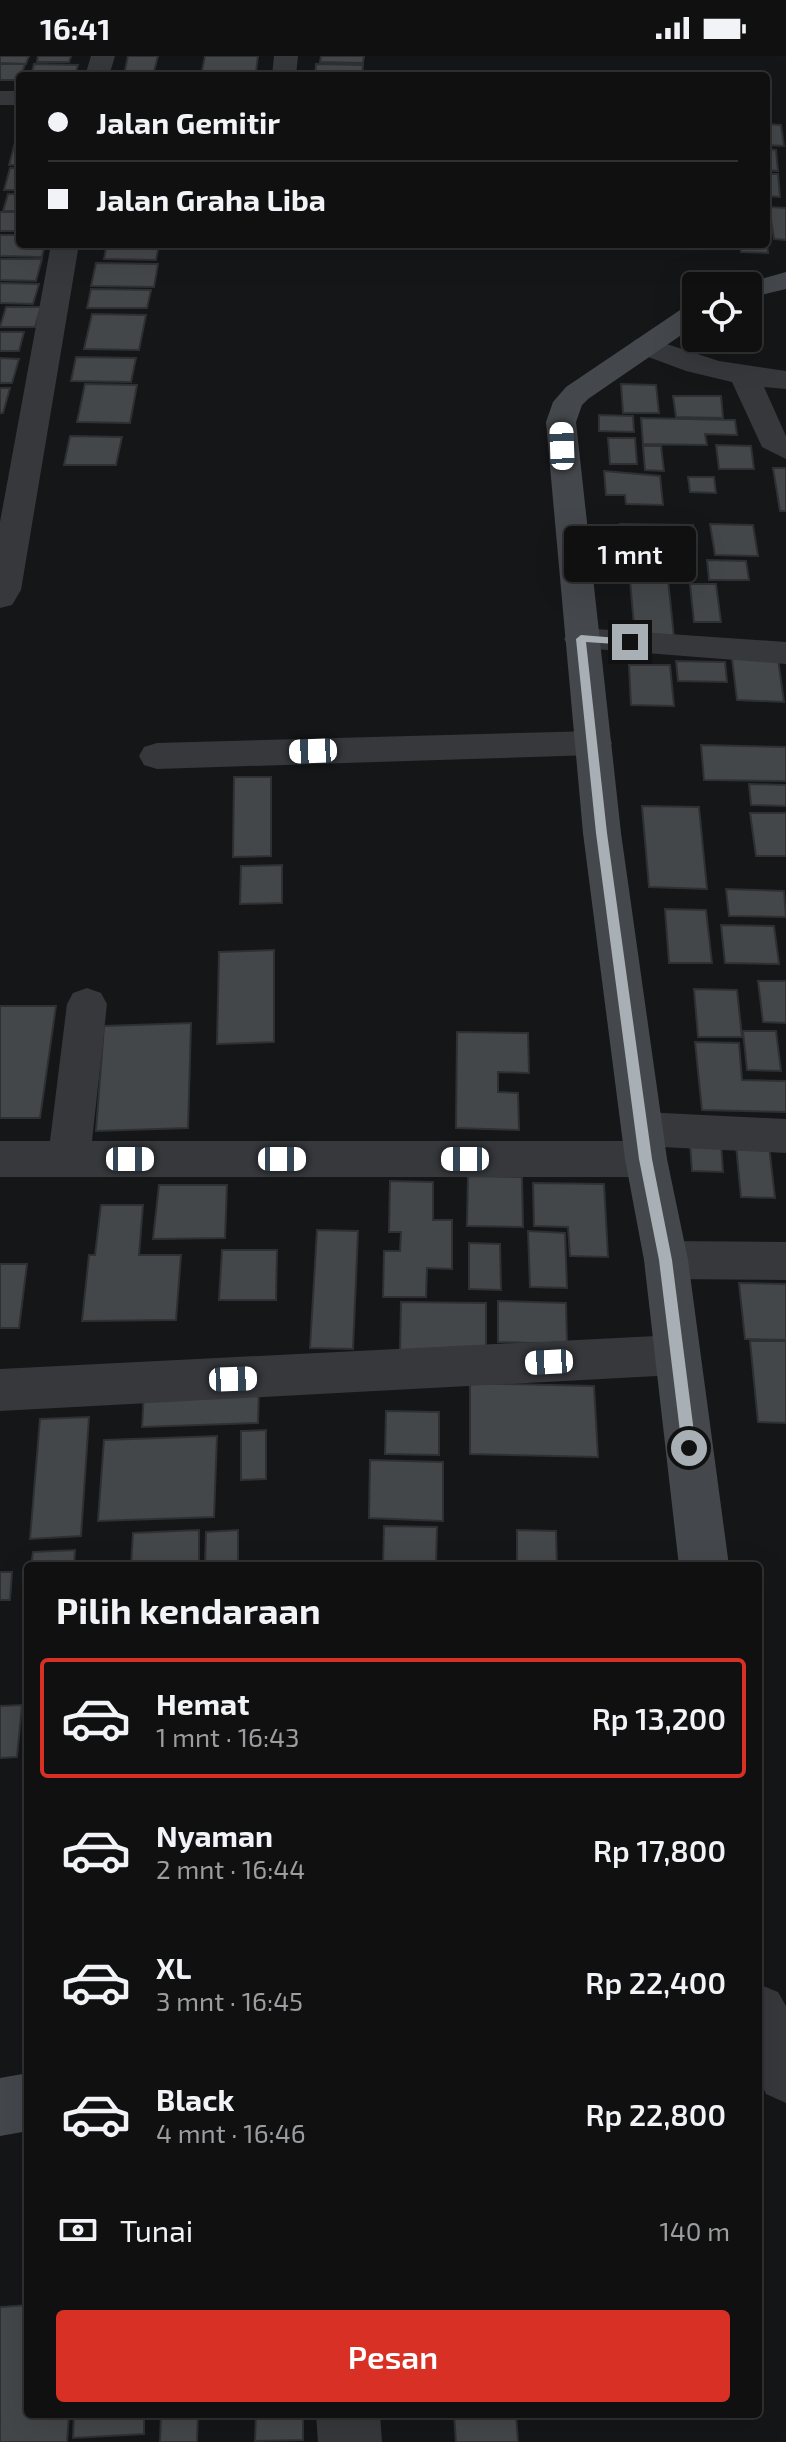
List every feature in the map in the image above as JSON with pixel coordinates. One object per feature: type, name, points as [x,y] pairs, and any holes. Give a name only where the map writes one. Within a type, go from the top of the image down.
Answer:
[{"type":"street","points":[[0,597],[4,590],[64,248]]},
{"type":"street","points":[[762,286],[786,280]]},
{"type":"street","points":[[682,321],[577,393],[568,402],[561,422],[602,833],[644,1144],[666,1260],[703,1562]]},
{"type":"street","points":[[645,346],[691,365],[745,378],[786,380]]},
{"type":"street","points":[[745,378],[773,441],[786,450]]},
{"type":"street","points":[[581,639],[786,653]]},
{"type":"street","points":[[157,756],[594,743]]},
{"type":"street","points":[[69,1159],[87,1004]]},
{"type":"street","points":[[0,1159],[644,1144],[786,1136]]},
{"type":"street","points":[[666,1260],[786,1261]]},
{"type":"street","points":[[0,1390],[676,1355]]},
{"type":"street","points":[[762,2019],[773,2038],[786,2074]]},
{"type":"street","points":[[0,2107],[24,2103]]},
{"type":"street","points":[[348,2418],[350,2442]]},
{"type":"building","points":[[0,56],[29,56],[26,64],[0,63]]},
{"type":"building","points":[[38,56],[71,56],[69,62],[37,62]]},
{"type":"building","points":[[128,56],[158,56],[154,72],[125,72]]},
{"type":"building","points":[[205,56],[258,56],[256,72],[202,71]]},
{"type":"building","points":[[321,56],[364,56],[363,63],[320,62]]},
{"type":"building","points":[[0,64],[25,64],[22,72],[16,72],[16,80],[0,80]]},
{"type":"building","points":[[34,64],[78,65],[76,72],[32,72]]},
{"type":"building","points":[[316,64],[363,65],[362,72],[315,72]]},
{"type":"building","points":[[770,124],[781,125],[784,146],[770,145]]},
{"type":"building","points":[[16,140],[16,165],[9,165]]},
{"type":"building","points":[[770,149],[776,150],[778,171],[770,170]]},
{"type":"building","points":[[10,168],[16,168],[16,190],[4,190]]},
{"type":"building","points":[[770,174],[778,174],[780,197],[770,196]]},
{"type":"building","points":[[8,194],[16,194],[16,211],[3,211]]},
{"type":"building","points":[[770,207],[786,208],[786,240],[774,239]]},
{"type":"building","points":[[0,212],[16,212],[16,231],[0,231]]},
{"type":"building","points":[[0,235],[16,235],[16,248],[44,248],[42,257],[0,256]]},
{"type":"building","points":[[106,248],[158,248],[156,260],[104,259]]},
{"type":"building","points":[[740,248],[767,248],[768,253],[741,252]]},
{"type":"building","points":[[0,259],[42,259],[36,281],[0,280]]},
{"type":"building","points":[[96,263],[158,264],[154,287],[91,286]]},
{"type":"building","points":[[0,283],[39,284],[33,304],[0,303]]},
{"type":"building","points":[[91,289],[151,290],[147,308],[87,308]]},
{"type":"building","points":[[6,307],[41,307],[35,327],[0,327]]},
{"type":"building","points":[[92,314],[146,315],[139,350],[84,349]]},
{"type":"building","points":[[0,332],[24,332],[19,351],[0,351]]},
{"type":"building","points":[[76,357],[136,358],[131,382],[71,381]]},
{"type":"building","points":[[0,358],[19,359],[12,383],[0,383]]},
{"type":"building","points":[[85,384],[137,385],[130,423],[77,422]]},
{"type":"building","points":[[621,384],[656,385],[659,413],[623,413]]},
{"type":"building","points":[[0,388],[10,388],[3,413],[0,413]]},
{"type":"building","points":[[673,396],[721,396],[723,418],[676,417]]},
{"type":"building","points":[[599,415],[633,416],[634,432],[599,431]]},
{"type":"building","points":[[641,418],[735,420],[737,435],[705,434],[707,445],[643,444]]},
{"type":"building","points":[[70,436],[122,437],[116,465],[64,465]]},
{"type":"building","points":[[608,438],[635,438],[637,464],[610,464]]},
{"type":"building","points":[[716,445],[751,446],[754,469],[719,469]]},
{"type":"building","points":[[643,446],[661,446],[664,471],[645,470]]},
{"type":"building","points":[[773,468],[786,468],[786,511],[780,511]]},
{"type":"building","points":[[604,471],[660,476],[663,505],[626,504],[625,495],[606,495]]},
{"type":"building","points":[[688,477],[714,477],[716,493],[690,492]]},
{"type":"building","points":[[620,524],[693,525],[697,552],[676,552],[679,571],[650,570],[648,552],[622,551]]},
{"type":"building","points":[[710,524],[753,525],[758,556],[715,555]]},
{"type":"building","points":[[707,560],[746,561],[749,580],[709,580]]},
{"type":"building","points":[[630,580],[668,580],[674,637],[635,637]]},
{"type":"building","points":[[690,584],[716,584],[721,622],[694,622]]},
{"type":"building","points":[[732,659],[778,659],[784,702],[737,700]]},
{"type":"building","points":[[676,661],[725,662],[727,682],[678,681]]},
{"type":"building","points":[[629,665],[670,665],[674,706],[631,705]]},
{"type":"building","points":[[701,745],[786,747],[786,781],[704,780]]},
{"type":"building","points":[[234,777],[271,777],[271,856],[233,857]]},
{"type":"building","points":[[749,784],[786,785],[786,806],[751,805]]},
{"type":"building","points":[[642,806],[699,807],[707,889],[649,887]]},
{"type":"building","points":[[750,813],[786,813],[786,856],[756,856]]},
{"type":"building","points":[[282,865],[282,903],[240,904],[241,866]]},
{"type":"building","points":[[726,889],[784,891],[786,917],[729,916]]},
{"type":"building","points":[[665,909],[706,910],[712,963],[669,963]]},
{"type":"building","points":[[721,925],[774,926],[779,964],[725,963]]},
{"type":"building","points":[[274,950],[274,1042],[217,1044],[219,952]]},
{"type":"building","points":[[758,981],[786,981],[786,1023],[763,1022]]},
{"type":"building","points":[[694,989],[737,990],[742,1037],[698,1037]]},
{"type":"building","points":[[0,1006],[56,1006],[40,1118],[0,1118]]},
{"type":"building","points":[[191,1023],[188,1128],[96,1131],[104,1026]]},
{"type":"building","points":[[743,1031],[776,1031],[781,1071],[747,1070]]},
{"type":"building","points":[[457,1032],[528,1033],[529,1073],[498,1072],[498,1092],[518,1093],[519,1130],[456,1128]]},
{"type":"building","points":[[695,1042],[739,1043],[742,1080],[786,1081],[786,1112],[702,1110]]},
{"type":"building","points":[[690,1143],[721,1143],[723,1172],[692,1171]]},
{"type":"building","points":[[736,1145],[769,1146],[775,1198],[741,1197]]},
{"type":"building","points":[[468,1176],[522,1177],[523,1227],[467,1226]]},
{"type":"building","points":[[390,1181],[433,1182],[433,1220],[452,1220],[452,1269],[427,1268],[426,1297],[383,1297],[384,1251],[400,1251],[401,1232],[389,1232]]},
{"type":"building","points":[[533,1183],[604,1184],[608,1257],[570,1256],[568,1227],[534,1226]]},
{"type":"building","points":[[159,1185],[227,1185],[225,1238],[153,1239]]},
{"type":"building","points":[[101,1205],[143,1205],[139,1255],[181,1255],[176,1320],[82,1321],[89,1255],[95,1255]]},
{"type":"building","points":[[317,1230],[358,1231],[353,1349],[310,1348]]},
{"type":"building","points":[[528,1231],[565,1233],[567,1288],[530,1287]]},
{"type":"building","points":[[469,1243],[500,1244],[501,1290],[469,1289]]},
{"type":"building","points":[[222,1250],[277,1250],[276,1300],[219,1300]]},
{"type":"building","points":[[0,1264],[27,1264],[19,1328],[0,1328]]},
{"type":"building","points":[[739,1283],[786,1284],[786,1340],[745,1339]]},
{"type":"building","points":[[498,1301],[566,1303],[567,1344],[498,1342]]},
{"type":"building","points":[[401,1302],[486,1303],[486,1353],[400,1351]]},
{"type":"building","points":[[750,1341],[786,1341],[786,1423],[758,1422]]},
{"type":"building","points":[[470,1383],[594,1386],[598,1457],[470,1454]]},
{"type":"building","points":[[259,1387],[258,1423],[142,1427],[144,1392]]},
{"type":"building","points":[[386,1411],[439,1412],[439,1455],[385,1454]]},
{"type":"building","points":[[89,1417],[81,1536],[30,1539],[40,1419]]},
{"type":"building","points":[[266,1430],[266,1479],[241,1480],[241,1431]]},
{"type":"building","points":[[217,1436],[214,1517],[98,1521],[104,1440]]},
{"type":"building","points":[[370,1460],[443,1462],[443,1521],[369,1518]]},
{"type":"building","points":[[384,1526],[437,1527],[436,1562],[383,1562]]},
{"type":"building","points":[[199,1530],[199,1562],[131,1562],[133,1533]]},
{"type":"building","points":[[238,1530],[238,1562],[205,1562],[206,1532]]},
{"type":"building","points":[[517,1530],[556,1531],[557,1562],[517,1562]]},
{"type":"building","points":[[75,1550],[74,1562],[32,1562],[33,1552]]},
{"type":"building","points":[[0,1572],[12,1572],[10,1600],[0,1600]]},
{"type":"building","points":[[22,1705],[17,1757],[0,1758],[0,1706]]},
{"type":"building","points":[[24,2305],[24,2418],[69,2418],[67,2442],[0,2442],[0,2307]]},
{"type":"building","points":[[74,2418],[144,2418],[144,2434],[73,2438]]},
{"type":"building","points":[[161,2418],[198,2418],[197,2442],[160,2442]]},
{"type":"building","points":[[256,2418],[303,2418],[303,2440],[255,2441]]},
{"type":"building","points":[[454,2418],[516,2418],[518,2442],[456,2442]]},
{"type":"route","points":[[630,642],[581,639],[602,833],[646,1159],[666,1260],[689,1448]]}]
